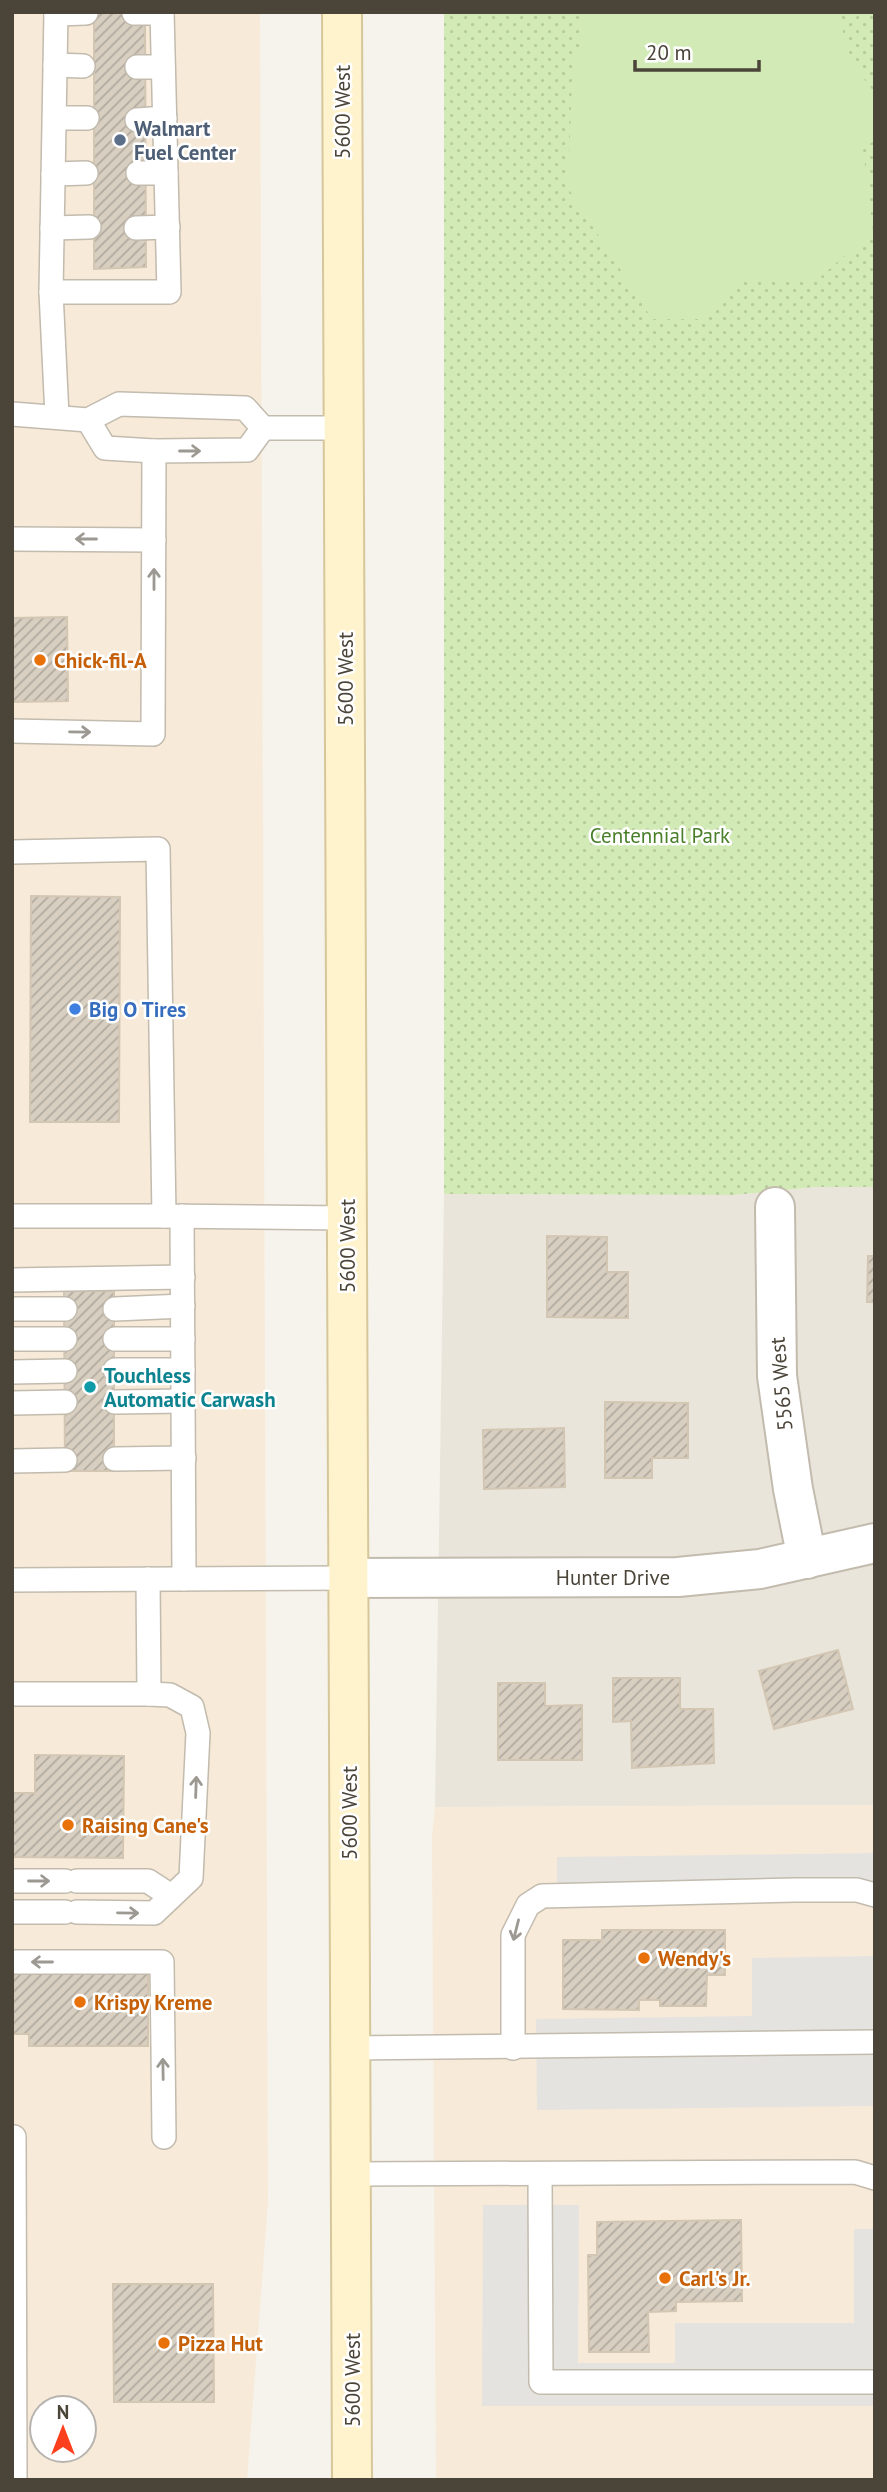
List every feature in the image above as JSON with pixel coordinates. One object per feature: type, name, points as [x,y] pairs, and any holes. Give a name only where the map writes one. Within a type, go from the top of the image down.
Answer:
[{"type":"main road","name":"5600 West","points":[[342,12],[352,2480]]},
{"type":"street","name":"5565 West","points":[[775,1207],[777,1376],[793,1489],[807,1559]]},
{"type":"street","name":"Hunter Drive","points":[[348,1578],[678,1577],[760,1569],[875,1543]]},
{"type":"lane","points":[[57,416],[51,292],[56,13],[86,13]]},
{"type":"lane","points":[[51,292],[169,292],[162,13],[134,13]]},
{"type":"lane","points":[[55,65],[83,66]]},
{"type":"lane","points":[[137,67],[163,67]]},
{"type":"lane","points":[[55,118],[87,118]]},
{"type":"lane","points":[[137,120],[165,118]]},
{"type":"lane","points":[[53,174],[86,173]]},
{"type":"lane","points":[[138,173],[166,173]]},
{"type":"lane","points":[[52,228],[89,227]]},
{"type":"lane","points":[[136,228],[168,227]]},
{"type":"lane","points":[[12,414],[88,420],[119,404],[245,408],[263,428],[344,428]]},
{"type":"lane","points":[[88,420],[105,448],[154,451],[247,450],[263,428]]},
{"type":"lane","points":[[12,731],[153,734],[154,451]]},
{"type":"lane","points":[[12,539],[154,540]]},
{"type":"lane","points":[[12,852],[158,849],[173,1216],[183,1277],[184,1579]]},
{"type":"lane","points":[[12,1216],[347,1218]]},
{"type":"lane","points":[[12,1280],[183,1277]]},
{"type":"lane","points":[[115,1308],[183,1306]]},
{"type":"lane","points":[[12,1308],[65,1308]]},
{"type":"lane","points":[[12,1339],[65,1339]]},
{"type":"lane","points":[[115,1339],[183,1339]]},
{"type":"lane","points":[[115,1370],[183,1370]]},
{"type":"lane","points":[[12,1372],[65,1371]]},
{"type":"lane","points":[[115,1402],[183,1401]]},
{"type":"lane","points":[[12,1403],[65,1402]]},
{"type":"lane","points":[[115,1459],[184,1458]]},
{"type":"lane","points":[[12,1461],[65,1460]]},
{"type":"lane","points":[[12,1580],[348,1578]]},
{"type":"lane","points":[[148,1579],[149,1694]]},
{"type":"lane","points":[[12,1694],[170,1695],[192,1707],[198,1733],[191,1878],[154,1913],[12,1912]]},
{"type":"lane","points":[[12,1881],[148,1881],[171,1896]]},
{"type":"lane","points":[[513,2048],[513,1935],[528,1905],[542,1896],[858,1890],[875,1895]]},
{"type":"lane","points":[[12,1962],[162,1962],[164,2137]]},
{"type":"lane","points":[[350,2048],[875,2042]]},
{"type":"lane","points":[[14,2137],[15,2480]]},
{"type":"lane","points":[[351,2174],[855,2172],[875,2178]]},
{"type":"lane","points":[[540,2174],[541,2382],[875,2382]]},
{"type":"shaded area","points":[[12,12],[260,12],[268,2202],[247,2480],[12,2480]]},
{"type":"shaded area","points":[[815,1187],[875,1187],[875,1805],[435,1807],[444,1194],[734,1195]]},
{"type":"shaded area","points":[[875,1805],[875,2480],[436,2480],[432,1835],[435,1807]]},
{"type":"shaded area","points":[[875,1853],[875,1898],[557,1902],[557,1857]]},
{"type":"shaded area","points":[[875,1956],[875,2106],[537,2110],[536,2019],[752,2016],[752,1958]]},
{"type":"shaded area","points":[[483,2205],[579,2205],[578,2363],[675,2363],[675,2323],[854,2323],[854,2229],[875,2229],[875,2406],[482,2406]]},
{"type":"green space","name":"Centennial Park","points":[[444,12],[875,12],[875,1187],[815,1187],[734,1195],[444,1194]]},
{"type":"green space","points":[[583,12],[837,12],[853,65],[875,93],[875,140],[863,149],[873,231],[817,280],[747,279],[707,319],[652,319],[568,188],[573,56],[583,43]]},
{"type":"building","name":"Walmart Fuel Center","points":[[94,12],[145,12],[146,267],[94,269]]},
{"type":"building","name":"Chick-fil-A","points":[[67,617],[68,701],[12,702],[12,618]]},
{"type":"building","name":"Big O Tires","points":[[31,896],[120,897],[119,1122],[30,1122]]},
{"type":"building","points":[[547,1236],[607,1237],[607,1272],[628,1272],[628,1318],[547,1317]]},
{"type":"building","points":[[868,1256],[875,1256],[875,1302],[867,1302]]},
{"type":"building","name":"Touchless Automatic Carwash","points":[[64,1291],[114,1291],[114,1471],[65,1471]]},
{"type":"building","points":[[605,1402],[688,1403],[688,1458],[652,1458],[652,1478],[605,1478]]},
{"type":"building","points":[[564,1428],[565,1487],[484,1489],[483,1430]]},
{"type":"building","points":[[838,1650],[853,1709],[774,1729],[759,1671]]},
{"type":"building","points":[[613,1678],[680,1678],[680,1709],[713,1709],[714,1763],[632,1768],[631,1721],[613,1722]]},
{"type":"building","points":[[498,1683],[545,1683],[545,1706],[582,1705],[582,1760],[498,1760]]},
{"type":"building","name":"Raising Cane's","points":[[35,1755],[124,1756],[123,1858],[12,1857],[12,1793],[35,1793]]},
{"type":"building","name":"Wendy's","points":[[602,1930],[725,1930],[725,1975],[707,1975],[706,2006],[660,2006],[660,2000],[639,2000],[639,2010],[563,2009],[563,1940],[602,1940]]},
{"type":"building","name":"Krispy Kreme","points":[[12,1969],[148,1969],[148,2046],[29,2046],[29,2034],[12,2034]]},
{"type":"building","name":"Carl's Jr.","points":[[741,2220],[742,2301],[676,2302],[676,2311],[648,2312],[649,2352],[589,2352],[588,2255],[597,2255],[597,2222]]},
{"type":"building","name":"Pizza Hut","points":[[113,2284],[213,2284],[214,2402],[114,2402]]},
{"type":"place","name":"Walmart Fuel Center","points":[[120,140]]},
{"type":"place","name":"Chick-fil-A","points":[[40,660]]},
{"type":"place","name":"Big O Tires","points":[[75,1009]]},
{"type":"place","name":"Touchless Automatic Carwash","points":[[90,1387]]},
{"type":"place","name":"Raising Cane's","points":[[68,1825]]},
{"type":"place","name":"Wendy's","points":[[644,1958]]},
{"type":"place","name":"Krispy Kreme","points":[[80,2002]]},
{"type":"place","name":"Carl's Jr.","points":[[665,2278]]},
{"type":"place","name":"Pizza Hut","points":[[164,2343]]}]
